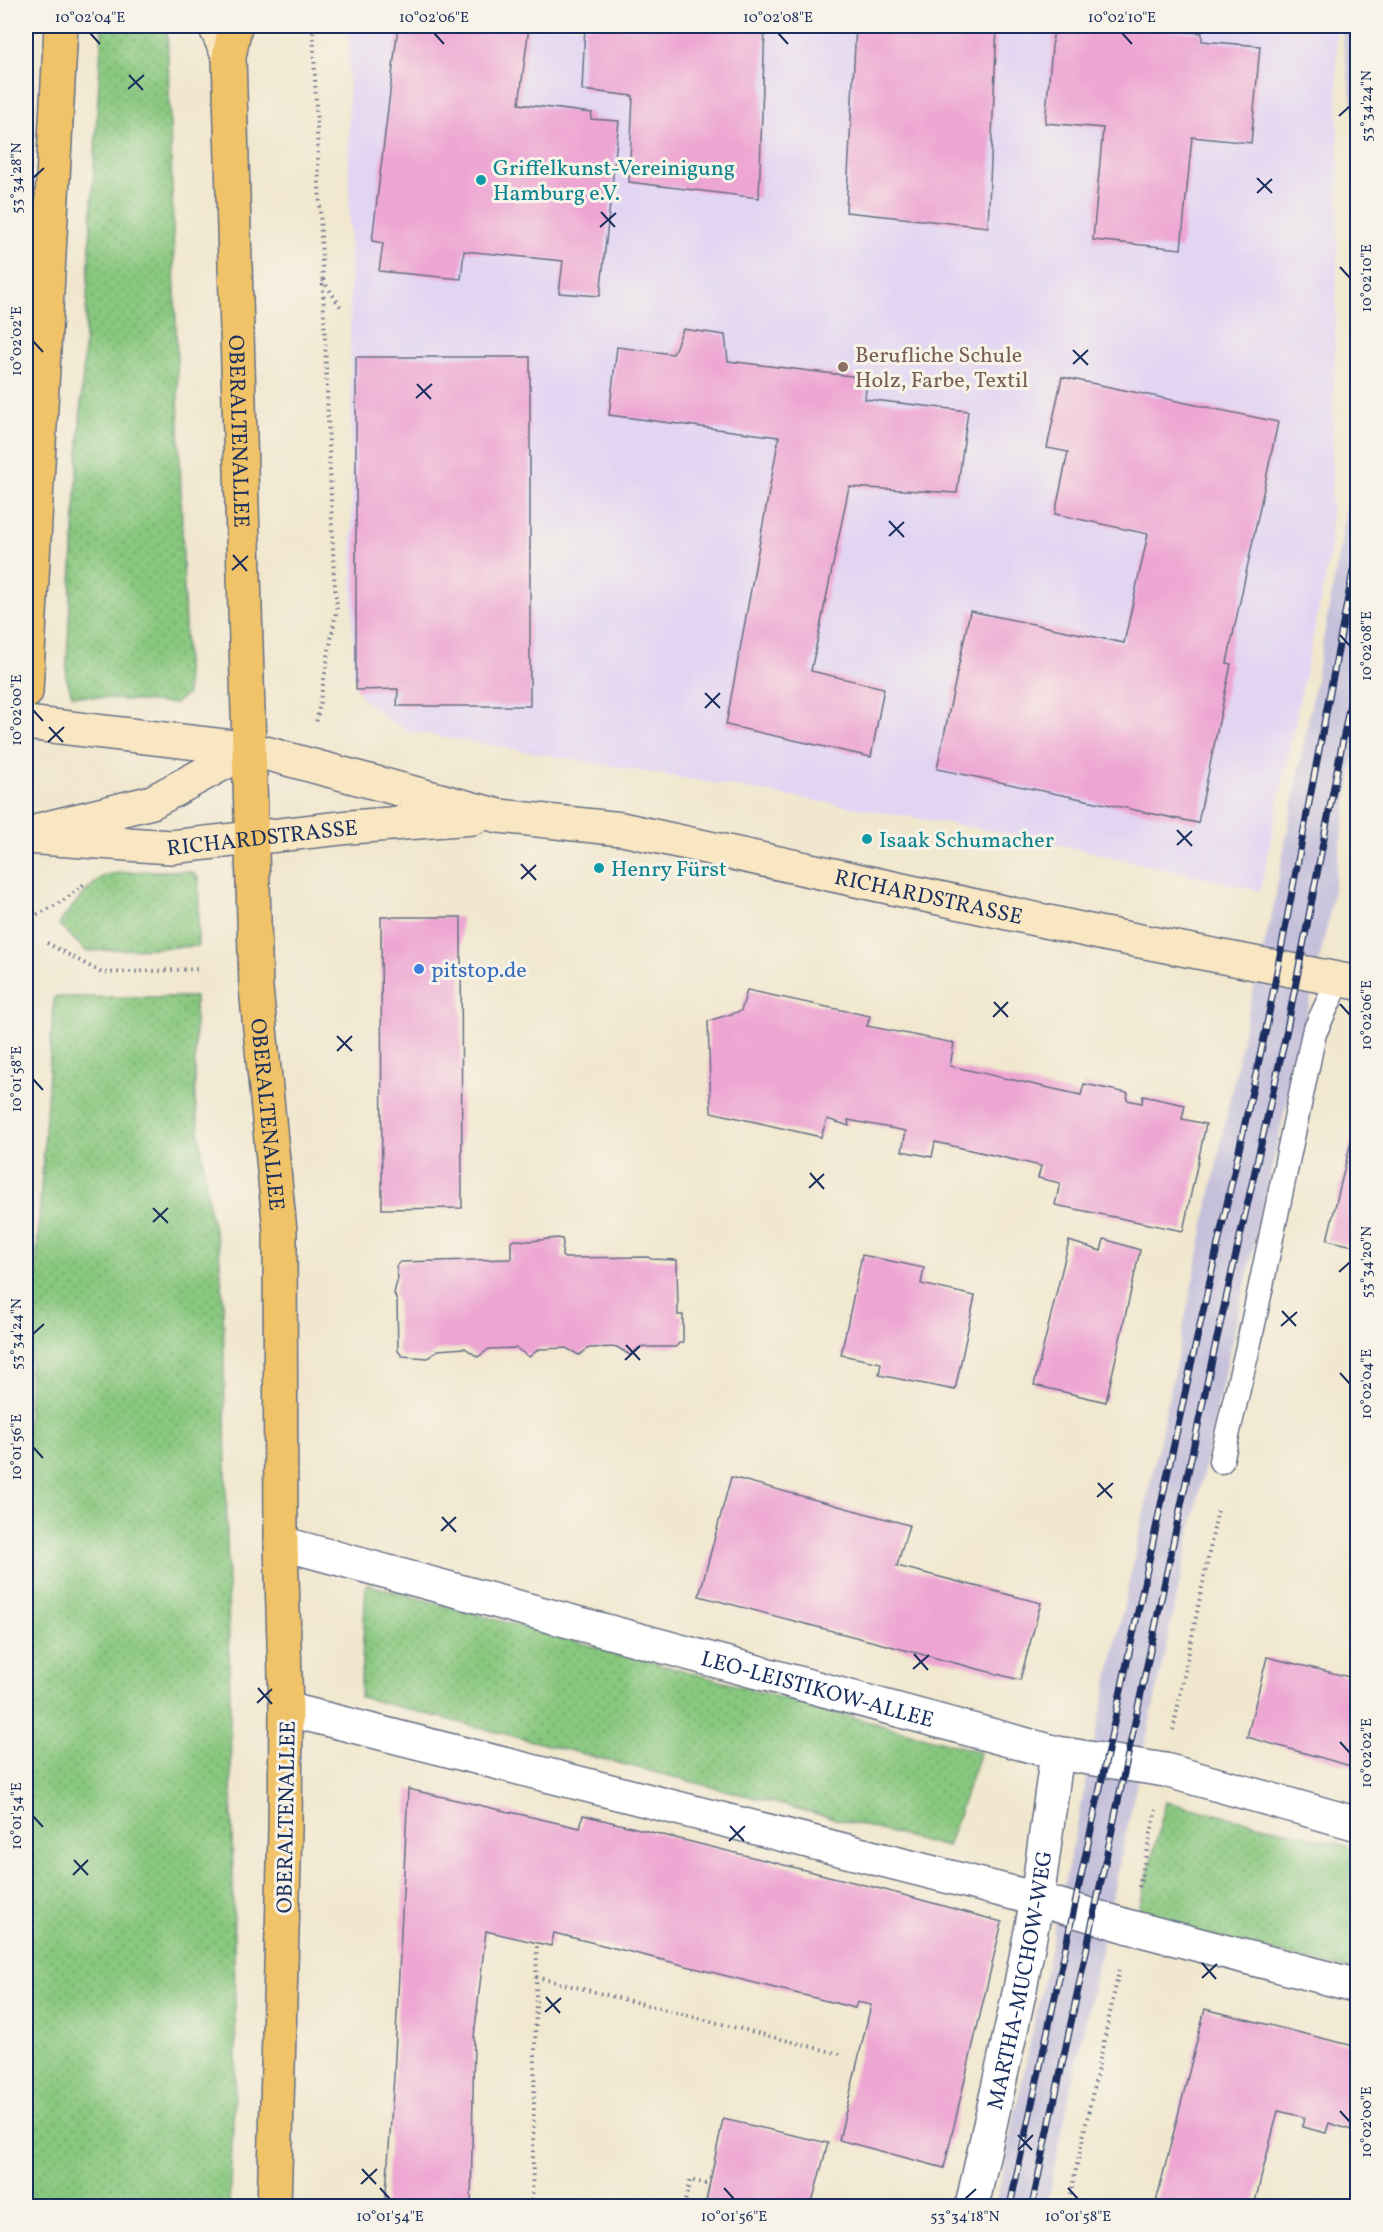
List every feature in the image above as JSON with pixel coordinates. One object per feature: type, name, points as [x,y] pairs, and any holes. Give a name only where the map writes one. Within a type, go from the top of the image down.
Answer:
[{"type":"main road","points":[[26,692],[61,26]]},
{"type":"main road","name":"OBERALTENALLEE","points":[[235,26],[229,57],[256,988],[280,1231],[281,1543],[286,1709],[285,1830],[274,2206]]},
{"type":"street","points":[[215,26],[229,57]]},
{"type":"street","name":"RICHARDSTRASSE","points":[[26,723],[250,749],[498,816],[622,829],[1092,932],[1353,979]]},
{"type":"street","name":"RICHARDSTRASSE","points":[[26,835],[152,802],[250,749]]},
{"type":"street","name":"RICHARDSTRASSE","points":[[26,835],[171,847],[350,827],[498,816]]},
{"type":"street","name":"LEO-LEISTIKOW-ALLEE","points":[[281,1543],[1057,1753],[1165,1770],[1358,1824]]},
{"type":"street","points":[[286,1709],[1037,1899],[1130,1927],[1358,1986]]},
{"type":"street","name":"MARTHA-MUCHOW-WEG","points":[[972,2206],[1020,1989],[1037,1899],[1057,1753]]},
{"type":"lane","points":[[1221,1461],[1250,1338],[1314,1033],[1353,979]]},
{"type":"path","points":[[313,26],[337,606],[316,718]]},
{"type":"path","points":[[323,280],[342,309]]},
{"type":"path","points":[[26,919],[66,900],[127,845]]},
{"type":"path","points":[[47,943],[102,973],[200,969]]},
{"type":"path","points":[[1171,1737],[1218,1509]]},
{"type":"path","points":[[1137,1895],[1157,1804]]},
{"type":"path","points":[[532,2206],[537,1943]]},
{"type":"path","points":[[1068,2206],[1123,1957]]},
{"type":"path","points":[[536,1977],[844,2055]]},
{"type":"path","points":[[684,2206],[690,2180],[710,2185]]},
{"type":"shaded area","name":"Berufliche Schule Holz, Farbe, Textil","points":[[348,26],[1336,26],[1339,180],[1330,554],[1260,891],[1022,836],[408,731],[382,716],[361,697],[353,673]]},
{"type":"shaded area","points":[[1341,26],[1357,26],[1357,170],[1355,124]]},
{"type":"shaded area","points":[[1357,431],[1357,741],[1328,922],[1225,1372],[1046,2206],[995,2206],[1176,1363],[1245,1025],[1273,909],[1340,549]]},
{"type":"green space","points":[[102,26],[167,26],[187,694],[174,704],[72,695],[66,677]]},
{"type":"green space","points":[[185,871],[194,873],[199,880],[198,946],[86,951],[59,925],[80,898],[104,876],[131,872]]},
{"type":"green space","points":[[54,997],[195,997],[195,1100],[209,1209],[219,1249],[223,1302],[236,2062],[229,2206],[26,2206],[26,1452],[31,1338]]},
{"type":"green space","points":[[366,1584],[980,1752],[947,1847],[360,1697]]},
{"type":"green space","points":[[1166,1802],[1357,1848],[1357,1972],[1137,1918]]},
{"type":"building","name":"Griffelkunst-Vereinigung Hamburg e.V.","points":[[398,26],[529,26],[519,104],[592,113],[591,119],[619,121],[600,296],[559,293],[563,261],[464,251],[461,279],[379,271],[383,243],[372,241]]},
{"type":"building","points":[[585,26],[765,26],[759,198],[629,182],[633,96],[582,90]]},
{"type":"building","points":[[856,26],[997,26],[988,227],[846,212]]},
{"type":"building","points":[[1054,26],[1126,26],[1202,33],[1202,41],[1260,46],[1251,143],[1192,137],[1181,249],[1093,240],[1103,128],[1045,123]]},
{"type":"building","points":[[683,329],[725,335],[728,361],[867,378],[865,399],[968,411],[957,493],[849,487],[811,671],[884,688],[871,757],[726,725],[779,437],[609,415],[617,347],[673,354]]},
{"type":"building","points":[[356,357],[530,357],[530,706],[397,706],[398,689],[356,690]]},
{"type":"building","points":[[1062,377],[1278,422],[1227,663],[1231,664],[1198,823],[937,769],[970,611],[1124,643],[1148,534],[1055,514],[1068,452],[1047,448]]},
{"type":"building","points":[[381,917],[461,917],[462,1208],[382,1209]]},
{"type":"building","points":[[747,990],[870,1016],[867,1026],[954,1043],[950,1066],[1081,1095],[1084,1084],[1128,1093],[1127,1100],[1142,1103],[1143,1096],[1185,1105],[1182,1119],[1206,1124],[1183,1231],[1055,1205],[1060,1183],[1038,1178],[1041,1166],[935,1142],[932,1157],[902,1151],[906,1131],[848,1120],[849,1126],[827,1119],[821,1137],[711,1112],[708,1021],[741,1011]]},
{"type":"building","points":[[1358,1117],[1358,1247],[1327,1240]]},
{"type":"building","points":[[562,1239],[562,1256],[565,1258],[648,1257],[677,1260],[678,1315],[683,1315],[683,1343],[679,1343],[676,1347],[640,1347],[630,1355],[617,1347],[589,1348],[579,1355],[566,1348],[539,1349],[529,1357],[516,1348],[489,1349],[478,1357],[465,1348],[438,1350],[428,1358],[402,1356],[398,1351],[397,1302],[394,1293],[398,1278],[396,1266],[400,1262],[511,1259],[511,1242],[514,1240]]},
{"type":"building","points":[[1104,1239],[1140,1250],[1106,1402],[1034,1385],[1069,1241],[1101,1251]]},
{"type":"building","points":[[862,1255],[924,1268],[921,1284],[975,1296],[955,1390],[879,1375],[881,1363],[841,1355]]},
{"type":"building","points":[[731,1477],[909,1525],[897,1566],[1041,1603],[1020,1680],[699,1596]]},
{"type":"building","points":[[1267,1657],[1358,1679],[1358,1768],[1247,1737]]},
{"type":"building","points":[[408,1789],[580,1828],[583,1815],[885,1890],[1002,1922],[944,2168],[839,2140],[871,2005],[857,2002],[855,2008],[554,1933],[551,1946],[486,1931],[474,2037],[471,2206],[385,2206],[394,2076]]},
{"type":"building","points":[[1205,2009],[1358,2047],[1358,2132],[1329,2123],[1326,2133],[1302,2127],[1304,2117],[1278,2111],[1254,2206],[1155,2206]]},
{"type":"building","points":[[723,2119],[828,2143],[811,2206],[705,2206]]},
{"type":"railway","points":[[1356,26],[1358,38]]},
{"type":"railway","points":[[1010,2206],[1191,1365],[1266,1029],[1358,545]]},
{"type":"railway","points":[[1032,2206],[1210,1369],[1286,1034],[1358,662]]},
{"type":"place","name":"Griffelkunst-Vereinigung Hamburg e.V.","points":[[481,180]]},
{"type":"place","name":"Berufliche Schule Holz, Farbe, Textil","points":[[843,367]]},
{"type":"place","name":"Isaak Schumacher","points":[[867,839]]},
{"type":"place","name":"Henry Fürst","points":[[599,868]]},
{"type":"place","name":"pitstop.de","points":[[419,969]]}]
